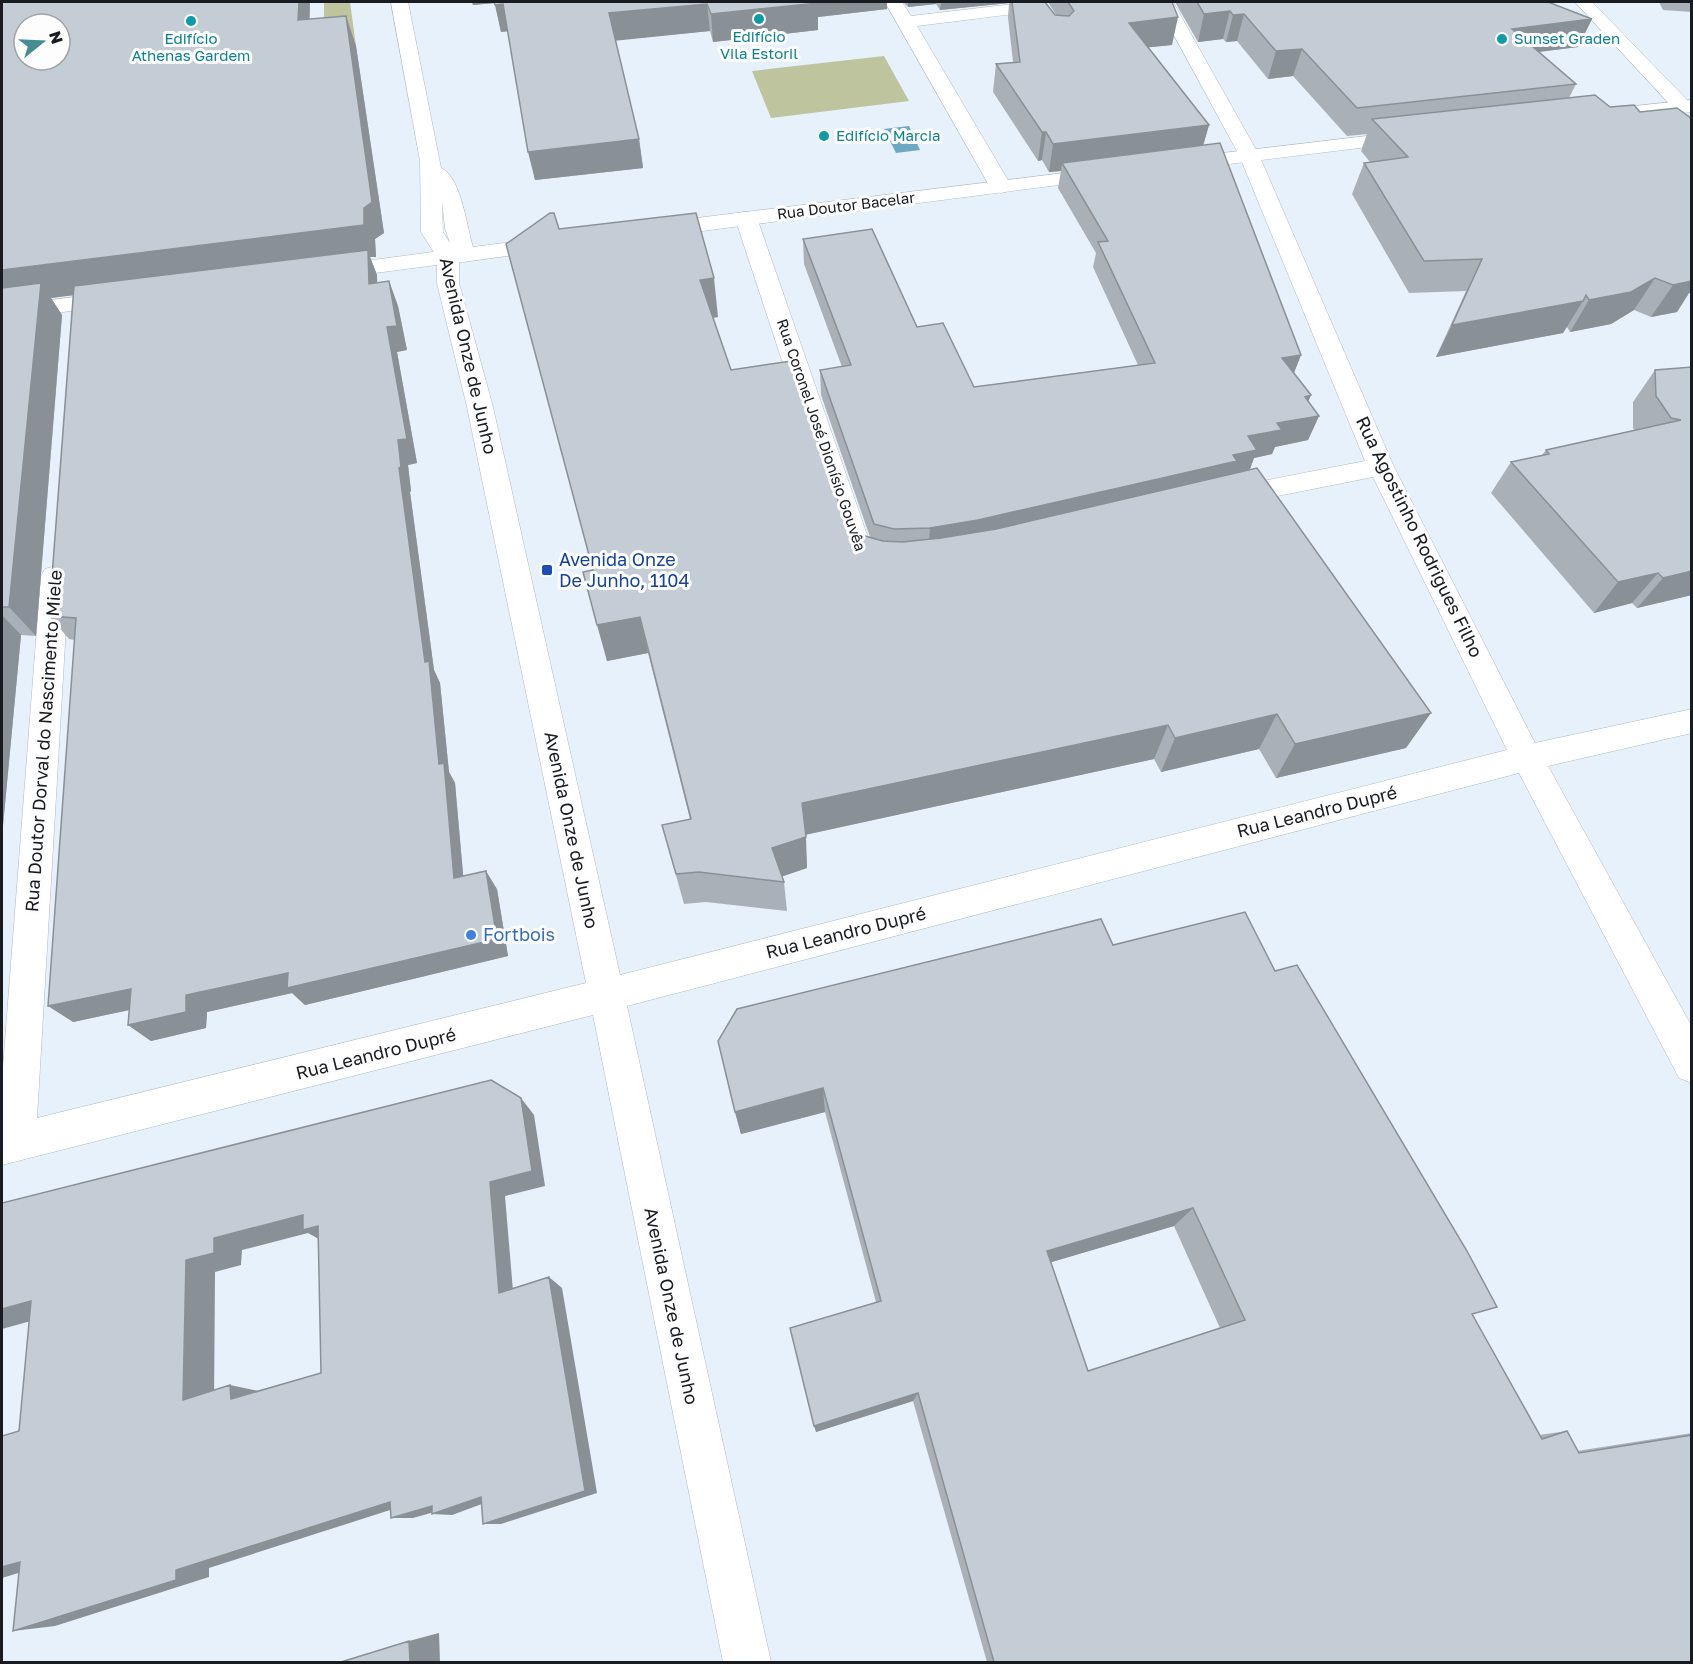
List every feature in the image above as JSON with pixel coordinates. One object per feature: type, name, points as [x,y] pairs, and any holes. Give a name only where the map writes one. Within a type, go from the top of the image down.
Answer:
[{"type":"street","name":"Avenida Onze de Junho","points":[[399,2],[430,161],[453,202],[457,256],[448,284],[483,418],[747,1662]]},
{"type":"street","points":[[894,2],[1001,187]]},
{"type":"street","name":"Rua Agostinho Rodrigues Filho","points":[[1164,2],[1249,155],[1381,467],[1527,758],[1692,1065]]},
{"type":"street","points":[[1583,2],[1689,109]]},
{"type":"street","points":[[906,22],[1037,4],[1048,22]]},
{"type":"street","points":[[1572,119],[1689,109]]},
{"type":"street","points":[[1165,166],[1433,135]]},
{"type":"street","name":"Rua Doutor Bacelar","points":[[639,232],[1130,171]]},
{"type":"street","name":"Rua Coronel José Dionísio Gouvêa","points":[[746,218],[860,555],[868,562],[900,567]]},
{"type":"street","points":[[302,275],[568,242]]},
{"type":"street","points":[[2,313],[75,315],[135,296]]},
{"type":"street","points":[[1206,501],[1381,467]]},
{"type":"street","name":"Rua Doutor Dorval do Nascimento Miele","points":[[9,1144],[57,549]]},
{"type":"street","name":"Rua Leandro Dupré","points":[[9,1144],[478,1029],[605,994],[1527,758],[1692,721]]},
{"type":"green space","points":[[324,2],[350,2],[356,46],[317,49],[324,27]]},
{"type":"green space","points":[[884,56],[909,101],[771,118],[752,71]]},
{"type":"water","points":[[909,126],[920,150],[896,153],[884,129]]},
{"type":"building","points":[[2,2],[299,2],[298,20],[346,16],[372,202],[364,208],[364,225],[2,270]]},
{"type":"building","points":[[494,2],[818,3],[711,14],[707,4],[609,13],[639,139],[528,152],[503,4],[495,5]]},
{"type":"building","points":[[1012,2],[1045,2],[1055,15],[1069,16],[1074,11],[1068,2],[1172,2],[1178,17],[1129,23],[1209,125],[1053,144],[1046,132],[1042,132],[996,64],[1020,62]]},
{"type":"building","points":[[1197,2],[1548,2],[1592,19],[1512,29],[1576,84],[1357,108],[1302,49],[1276,51],[1244,14],[1233,15],[1230,11],[1204,14]]},
{"type":"building","points":[[1595,95],[1610,107],[1634,105],[1640,112],[1677,108],[1692,119],[1692,281],[1673,285],[1655,278],[1631,292],[1589,300],[1586,295],[1583,301],[1452,325],[1482,259],[1424,261],[1364,163],[1408,157],[1372,119]]},
{"type":"building","points":[[1220,143],[1301,355],[1282,358],[1311,395],[1305,397],[1319,416],[1277,423],[1282,430],[1248,436],[1257,450],[1233,455],[1237,461],[978,520],[930,528],[894,529],[874,524],[820,370],[851,365],[803,239],[872,229],[917,327],[943,323],[974,387],[1155,363],[1098,242],[1108,241],[1062,163]]},
{"type":"building","points":[[550,213],[554,213],[559,229],[696,213],[714,278],[700,280],[731,370],[791,361],[844,518],[858,534],[883,541],[902,542],[996,529],[1257,468],[1431,713],[1295,744],[1277,714],[1175,738],[1168,725],[802,803],[806,837],[772,848],[784,882],[699,872],[676,874],[662,825],[691,819],[640,617],[597,625],[583,572],[593,570],[506,244]]},
{"type":"building","points":[[368,250],[369,284],[389,281],[397,326],[387,327],[407,439],[398,440],[401,467],[399,468],[425,662],[429,661],[439,764],[444,763],[454,878],[486,871],[497,939],[287,988],[288,973],[186,995],[186,1012],[128,1025],[131,989],[48,1006],[76,618],[49,616],[74,286]]},
{"type":"building","points":[[41,283],[9,607],[2,607],[2,288]]},
{"type":"building","points":[[1692,367],[1692,571],[1663,578],[1658,573],[1618,582],[1511,462],[1549,454],[1546,450],[1681,420],[1671,418],[1656,396],[1655,370]]},
{"type":"building","points":[[1245,912],[1275,971],[1297,965],[1467,1251],[1497,1307],[1472,1314],[1542,1439],[1567,1431],[1579,1453],[1692,1435],[1692,1662],[994,1662],[918,1393],[814,1426],[790,1328],[881,1301],[823,1088],[735,1112],[718,1041],[737,1009],[1101,919],[1113,945]],"holes":[[[1193,1208],[1245,1320],[1088,1371],[1047,1251]]]},
{"type":"building","points":[[491,1080],[521,1098],[532,1171],[490,1182],[499,1293],[549,1277],[585,1491],[483,1524],[481,1497],[432,1514],[432,1506],[391,1518],[390,1502],[176,1570],[176,1580],[13,1631],[20,1562],[2,1567],[2,1436],[19,1431],[31,1301],[2,1309],[2,1203]],"holes":[[[303,1215],[303,1230],[318,1226],[321,1373],[231,1399],[230,1385],[183,1400],[186,1260],[214,1253],[214,1238]]]},
{"type":"building","points":[[409,1641],[410,1662],[341,1662]]},
{"type":"place","name":"Edifício Vila Estoril","points":[[759,19]]},
{"type":"place","name":"Edifício Athenas Gardem","points":[[191,21]]},
{"type":"place","name":"Sunset Graden","points":[[1502,39]]},
{"type":"place","name":"Edifício Marcia","points":[[824,136]]},
{"type":"place","name":"Avenida Onze De Junho, 1104","points":[[547,570]]},
{"type":"place","name":"Fortbois","points":[[471,935]]}]
